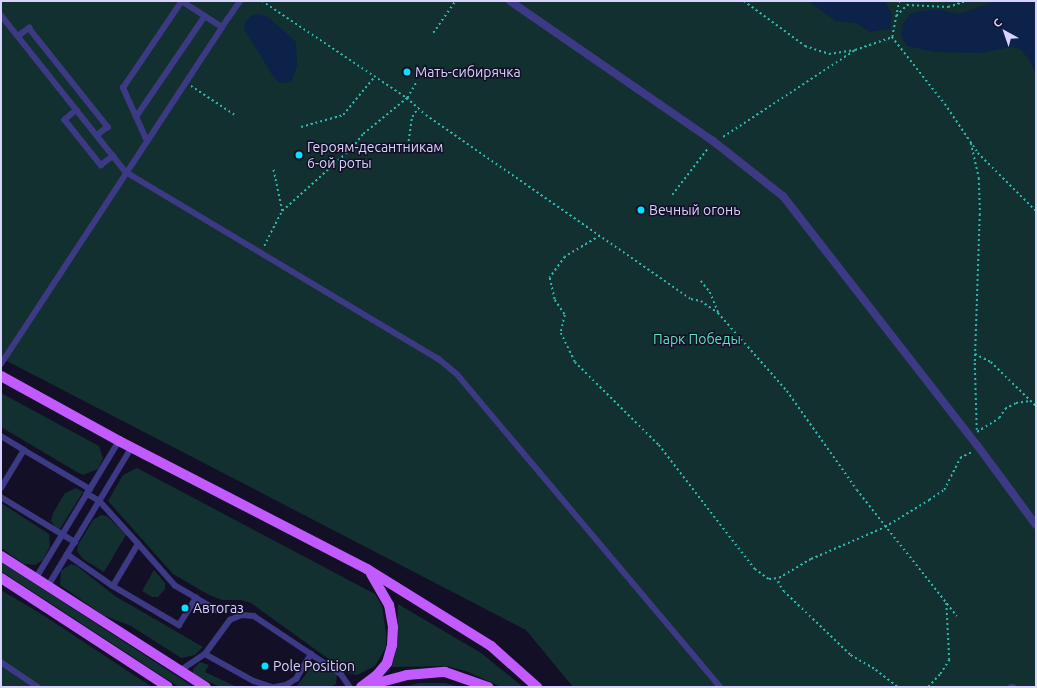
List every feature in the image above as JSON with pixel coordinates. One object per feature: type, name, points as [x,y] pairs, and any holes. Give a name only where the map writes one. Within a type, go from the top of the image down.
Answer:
[{"type":"main road","points":[[1,376],[119,441],[367,569],[491,646],[536,687]]},
{"type":"main road","points":[[1,556],[206,687]]},
{"type":"main road","points":[[362,687],[377,675],[387,663],[393,627],[390,604],[382,588],[367,569]]},
{"type":"main road","points":[[1,578],[168,687]]},
{"type":"main road","points":[[362,687],[423,672],[445,672],[488,687]]},
{"type":"street","points":[[510,1],[713,141],[770,183],[797,210],[977,445],[1036,525]]},
{"type":"lane","points":[[146,140],[123,88],[182,1],[222,28]]},
{"type":"lane","points":[[1,364],[146,140],[240,1]]},
{"type":"lane","points":[[1,14],[126,172],[260,254],[439,359],[458,374],[721,687]]},
{"type":"lane","points":[[136,117],[205,16]]},
{"type":"lane","points":[[18,36],[29,28],[108,127],[97,136]]},
{"type":"lane","points":[[77,110],[65,120],[101,165],[113,156]]},
{"type":"lane","points":[[1,436],[89,492],[99,501],[175,586],[217,610]]},
{"type":"lane","points":[[36,578],[119,441]]},
{"type":"lane","points":[[48,586],[132,447]]},
{"type":"lane","points":[[1,488],[24,450]]},
{"type":"lane","points":[[1,497],[75,542]]},
{"type":"lane","points":[[113,586],[138,544]]},
{"type":"lane","points":[[67,554],[113,586],[179,626],[196,598]]},
{"type":"lane","points":[[181,670],[205,654],[230,620],[241,615],[254,616],[341,674],[350,687]]},
{"type":"lane","points":[[205,654],[254,681],[274,687],[286,685],[296,679],[311,654]]},
{"type":"lane","points":[[1,662],[38,687]]},
{"type":"path","points":[[262,1],[407,98],[418,108],[691,299],[701,301],[718,313],[787,391],[885,527],[957,616]]},
{"type":"path","points":[[433,33],[455,1]]},
{"type":"path","points":[[744,1],[805,46],[829,54],[855,50],[892,37]]},
{"type":"path","points":[[899,1],[892,37],[945,104],[978,153],[1036,210]]},
{"type":"path","points":[[896,16],[907,5],[948,7],[967,1]]},
{"type":"path","points":[[672,195],[713,141],[730,135],[855,50]]},
{"type":"path","points":[[301,127],[343,115],[375,76]]},
{"type":"path","points":[[185,82],[235,115]]},
{"type":"path","points":[[260,254],[282,211],[352,148],[362,134],[396,110],[407,98],[416,83]]},
{"type":"path","points":[[407,151],[412,117],[418,108]]},
{"type":"path","points":[[600,236],[565,257],[550,278],[555,300],[566,315],[561,333],[575,362],[659,445],[755,569],[769,579],[779,578],[811,559],[885,527],[944,490],[956,462],[976,449],[975,354],[980,214],[979,178],[971,143]]},
{"type":"path","points":[[273,169],[282,211]]},
{"type":"path","points":[[701,281],[710,292],[718,313]]},
{"type":"path","points":[[975,354],[991,362],[1036,406]]},
{"type":"path","points":[[977,432],[999,418],[1005,409],[1016,403],[1030,401]]},
{"type":"path","points":[[779,578],[778,583],[784,592],[850,655],[874,669],[897,687]]},
{"type":"path","points":[[928,687],[940,674],[949,660],[946,603]]},
{"type":"green space","name":"Парк Победы","points":[[1,1],[1036,1],[1036,687],[573,687],[526,630],[1,358]]},
{"type":"green space","points":[[1,393],[99,446],[103,458],[98,469],[83,475],[1,427]]},
{"type":"green space","points":[[137,468],[375,594],[382,606],[386,633],[386,647],[375,666],[357,675],[348,673],[251,603],[241,600],[222,600],[209,595],[173,574],[108,501],[123,475]]},
{"type":"green space","points":[[76,488],[83,492],[60,529],[56,528],[51,521],[53,513],[65,493]]},
{"type":"green space","points":[[1,503],[49,534],[50,546],[43,560],[35,565],[24,564],[1,548]]},
{"type":"green space","points":[[101,515],[107,516],[126,535],[104,572],[83,559],[77,551],[78,545],[93,520]]},
{"type":"green space","points":[[1,562],[193,687],[179,687],[1,571]]},
{"type":"green space","points":[[71,564],[77,566],[115,596],[203,647],[195,655],[181,658],[131,626],[103,615],[60,585],[61,571]]},
{"type":"green space","points":[[154,570],[165,583],[165,589],[158,597],[152,597],[142,591]]},
{"type":"green space","points":[[1,590],[43,615],[152,687],[1,687]]},
{"type":"green space","points":[[398,604],[481,653],[523,687],[501,687],[466,671],[446,666],[392,667],[397,646]]},
{"type":"green space","points":[[200,662],[209,665],[205,672],[237,687],[220,687],[197,676],[193,673],[193,669]]},
{"type":"green space","points":[[314,663],[337,675],[336,684],[330,687],[296,687]]},
{"type":"green space","points":[[419,683],[445,683],[460,687],[404,687]]},
{"type":"water","points":[[808,1],[885,1],[892,14],[890,29],[870,32],[856,23],[836,21]]},
{"type":"water","points":[[995,1],[1036,1],[1036,74],[1028,58],[1020,49],[1011,47],[981,53],[935,52],[907,46],[901,36],[902,26],[910,14],[920,11],[941,10],[960,14]]},
{"type":"water","points":[[259,14],[268,17],[296,42],[297,66],[291,82],[279,83],[273,76],[244,29],[245,22],[251,16]]},
{"type":"place","name":"Мать-сибирячка","points":[[407,72]]},
{"type":"place","name":"Героям-десантникам 6-ой роты","points":[[299,155]]},
{"type":"place","name":"Вечный огонь","points":[[641,210]]},
{"type":"place","name":"Автогаз","points":[[185,608]]},
{"type":"place","name":"Pole Position","points":[[265,666]]}]
